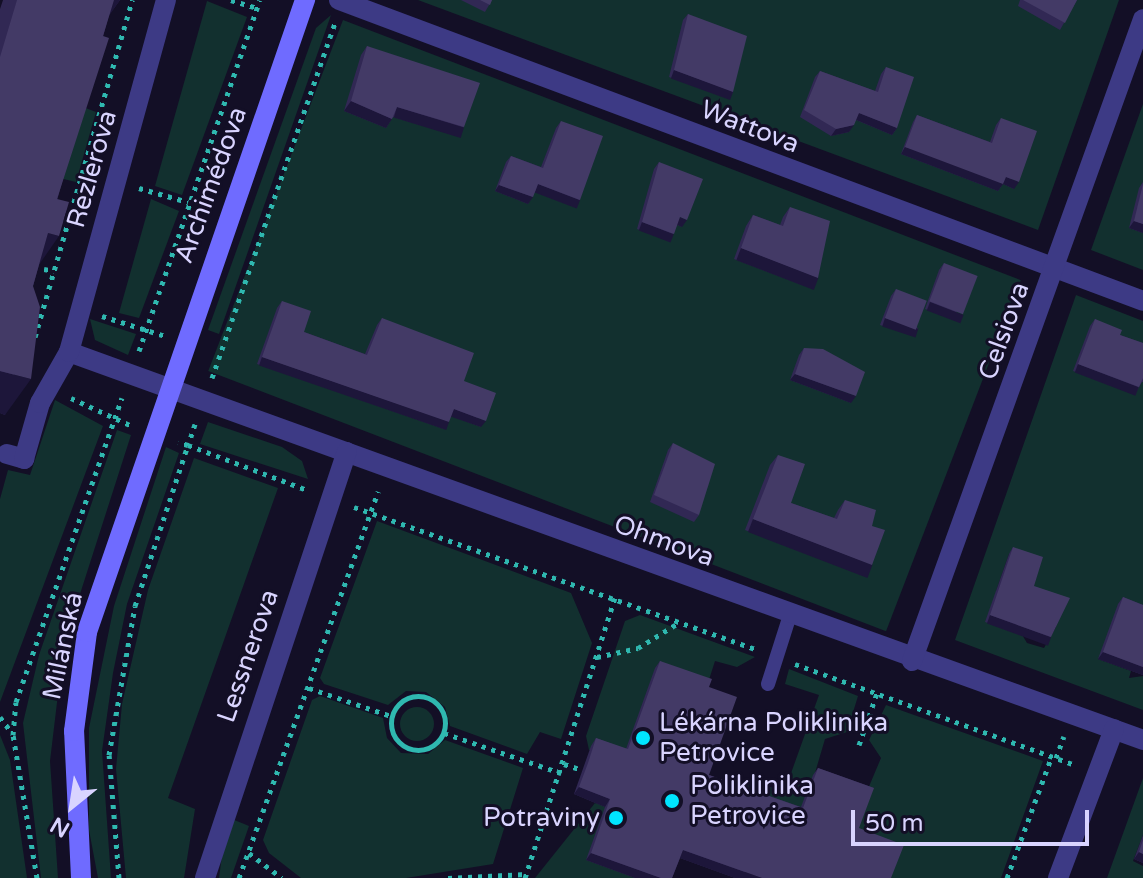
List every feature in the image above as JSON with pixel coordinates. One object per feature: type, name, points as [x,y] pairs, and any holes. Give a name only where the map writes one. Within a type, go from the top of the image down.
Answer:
[{"type":"street","name":"Rezlerova","points":[[3,453],[24,459],[40,403],[69,352],[166,0]]},
{"type":"street","name":"Archimédova","points":[[168,387],[305,0]]},
{"type":"street","name":"Wattova","points":[[341,1],[1143,301]]},
{"type":"street","name":"Celsiova","points":[[912,661],[1143,19]]},
{"type":"street","points":[[69,352],[168,387]]},
{"type":"street","name":"Ohmova","points":[[168,387],[387,465],[912,661],[1143,740]]},
{"type":"street","name":"Milánská","points":[[81,878],[74,731],[87,632],[168,387]]},
{"type":"street","name":"Lessnerova","points":[[205,878],[219,820],[347,452]]},
{"type":"street","points":[[1058,878],[1114,729]]},
{"type":"lane","points":[[768,684],[790,615]]},
{"type":"path","points":[[30,354],[132,0]]},
{"type":"path","points":[[231,0],[257,8]]},
{"type":"path","points":[[37,878],[13,735],[32,652],[260,0]]},
{"type":"path","points":[[341,1],[188,445],[330,499],[1097,772]]},
{"type":"path","points":[[44,269],[54,271]]},
{"type":"path","points":[[47,298],[218,356]]},
{"type":"path","points":[[210,377],[225,382]]},
{"type":"path","points":[[239,878],[387,465]]},
{"type":"path","points":[[448,878],[526,876],[615,598]]},
{"type":"path","points":[[597,657],[638,648],[680,622]]},
{"type":"path","points":[[309,688],[391,716]]},
{"type":"path","points":[[859,745],[877,693]]},
{"type":"path","points":[[427,697],[441,708],[444,733],[430,748],[412,750],[392,732],[391,716],[403,700],[427,697]]},
{"type":"path","points":[[0,717],[13,735]]},
{"type":"path","points":[[444,733],[561,773]]},
{"type":"path","points":[[1007,878],[1052,756]]},
{"type":"path","points":[[564,764],[582,770]]},
{"type":"path","points":[[249,853],[282,878]]},
{"type":"green space","points":[[418,0],[1119,0],[1038,230]]},
{"type":"green space","points":[[207,1],[247,17],[182,195],[155,186]]},
{"type":"green space","points":[[331,15],[219,334],[208,330],[316,28]]},
{"type":"green space","points":[[343,20],[1021,280],[886,631],[208,371]]},
{"type":"green space","points":[[70,102],[96,112],[76,182],[55,177]]},
{"type":"green space","points":[[1143,104],[1143,270],[1091,250]]},
{"type":"green space","points":[[151,199],[179,211],[139,318],[119,313]]},
{"type":"green space","points":[[1076,295],[1143,321],[1143,614],[1098,659],[1131,671],[1129,678],[1143,676],[1143,710],[955,640]],"holes":[[[1009,554],[1056,627],[1044,648],[1027,643],[996,591]]]},
{"type":"green space","points":[[90,319],[136,334],[128,355],[95,340]]},
{"type":"green space","points":[[55,400],[103,426],[0,702],[0,499],[8,470],[30,475]]},
{"type":"green space","points":[[208,422],[282,447],[302,461],[308,479],[200,444]]},
{"type":"green space","points":[[117,430],[131,435],[64,644],[50,761],[58,878],[41,878],[23,723],[39,655]]},
{"type":"green space","points":[[166,447],[179,453],[127,604],[113,673],[102,751],[111,878],[98,878],[89,830],[89,728],[114,606]]},
{"type":"green space","points":[[194,458],[278,488],[168,798],[195,809],[184,878],[126,878],[116,769],[122,704],[148,590]]},
{"type":"green space","points":[[377,521],[571,593],[592,643],[561,739],[540,732],[527,754],[450,726],[445,707],[426,692],[406,691],[388,705],[324,684],[320,678]]},
{"type":"green space","points":[[640,615],[755,657],[737,667],[715,661],[707,686],[623,757],[589,750],[586,736],[625,621]]},
{"type":"green space","points":[[789,669],[858,696],[847,732],[825,739],[802,817],[731,792],[736,780],[785,790],[819,695],[785,684]]},
{"type":"green space","points":[[320,696],[383,718],[387,738],[401,753],[428,754],[445,740],[523,768],[493,864],[406,878],[301,878],[269,853],[263,840],[312,700]]},
{"type":"green space","points":[[886,705],[1043,761],[1001,878],[889,878],[849,834],[881,758],[869,740]]},
{"type":"green space","points":[[417,707],[429,712],[434,724],[429,736],[417,741],[405,736],[400,724],[405,712]]},
{"type":"green space","points":[[0,735],[10,760],[27,878],[0,878]]},
{"type":"green space","points":[[1143,778],[1143,835],[1133,861],[1143,866],[1143,878],[1107,878]]},
{"type":"green space","points":[[595,803],[605,806],[635,878],[535,878]]},
{"type":"green space","points":[[227,817],[249,826],[231,878],[219,878]]},
{"type":"building","points":[[17,0],[114,0],[103,36],[109,38],[57,199],[69,202],[59,236],[48,233],[33,286],[40,307],[31,379],[0,371],[0,57]]},
{"type":"building","points":[[1023,0],[1077,0],[1065,23]]},
{"type":"building","points":[[688,14],[747,36],[733,92],[674,70]]},
{"type":"building","points":[[367,46],[480,83],[464,127],[397,107],[392,119],[351,101]]},
{"type":"building","points":[[886,67],[914,77],[897,128],[859,113],[854,125],[836,129],[804,110],[820,71],[878,92]]},
{"type":"building","points":[[917,115],[992,143],[1001,118],[1037,131],[1019,182],[1006,177],[1003,184],[905,147]]},
{"type":"building","points":[[561,121],[603,136],[580,200],[538,184],[533,197],[499,185],[511,156],[543,168]]},
{"type":"building","points":[[659,162],[703,179],[687,220],[680,217],[674,234],[642,222]]},
{"type":"building","points":[[1143,184],[1143,224],[1134,221]]},
{"type":"building","points":[[790,207],[830,221],[818,278],[741,248],[753,215],[783,226]]},
{"type":"building","points":[[944,263],[978,276],[963,314],[929,301]]},
{"type":"building","points":[[896,289],[927,301],[916,330],[885,318]]},
{"type":"building","points":[[282,301],[311,311],[304,332],[367,355],[382,318],[474,353],[464,381],[496,393],[486,421],[454,409],[449,422],[262,357]]},
{"type":"building","points":[[1095,319],[1122,330],[1120,335],[1143,343],[1143,378],[1139,387],[1078,364]]},
{"type":"building","points":[[804,348],[823,349],[865,372],[856,396],[795,374]]},
{"type":"building","points":[[673,443],[715,464],[699,515],[654,495]]},
{"type":"building","points":[[778,455],[805,464],[791,503],[837,519],[845,500],[876,510],[872,526],[885,530],[872,565],[753,519]]},
{"type":"building","points":[[1013,547],[1043,557],[1034,586],[1070,598],[1051,637],[990,615]]},
{"type":"building","points":[[1123,597],[1143,605],[1143,667],[1103,652]]},
{"type":"building","points":[[660,661],[712,679],[709,687],[737,697],[709,775],[803,808],[818,768],[874,788],[859,828],[904,845],[891,878],[762,878],[683,850],[672,878],[661,878],[591,853],[610,799],[579,787],[596,738],[628,749]]},
{"type":"place","name":"Lékárna Poliklinika Petrovice","points":[[643,738]]},
{"type":"place","name":"Poliklinika Petrovice","points":[[672,801]]},
{"type":"place","name":"Potraviny","points":[[616,818]]}]
